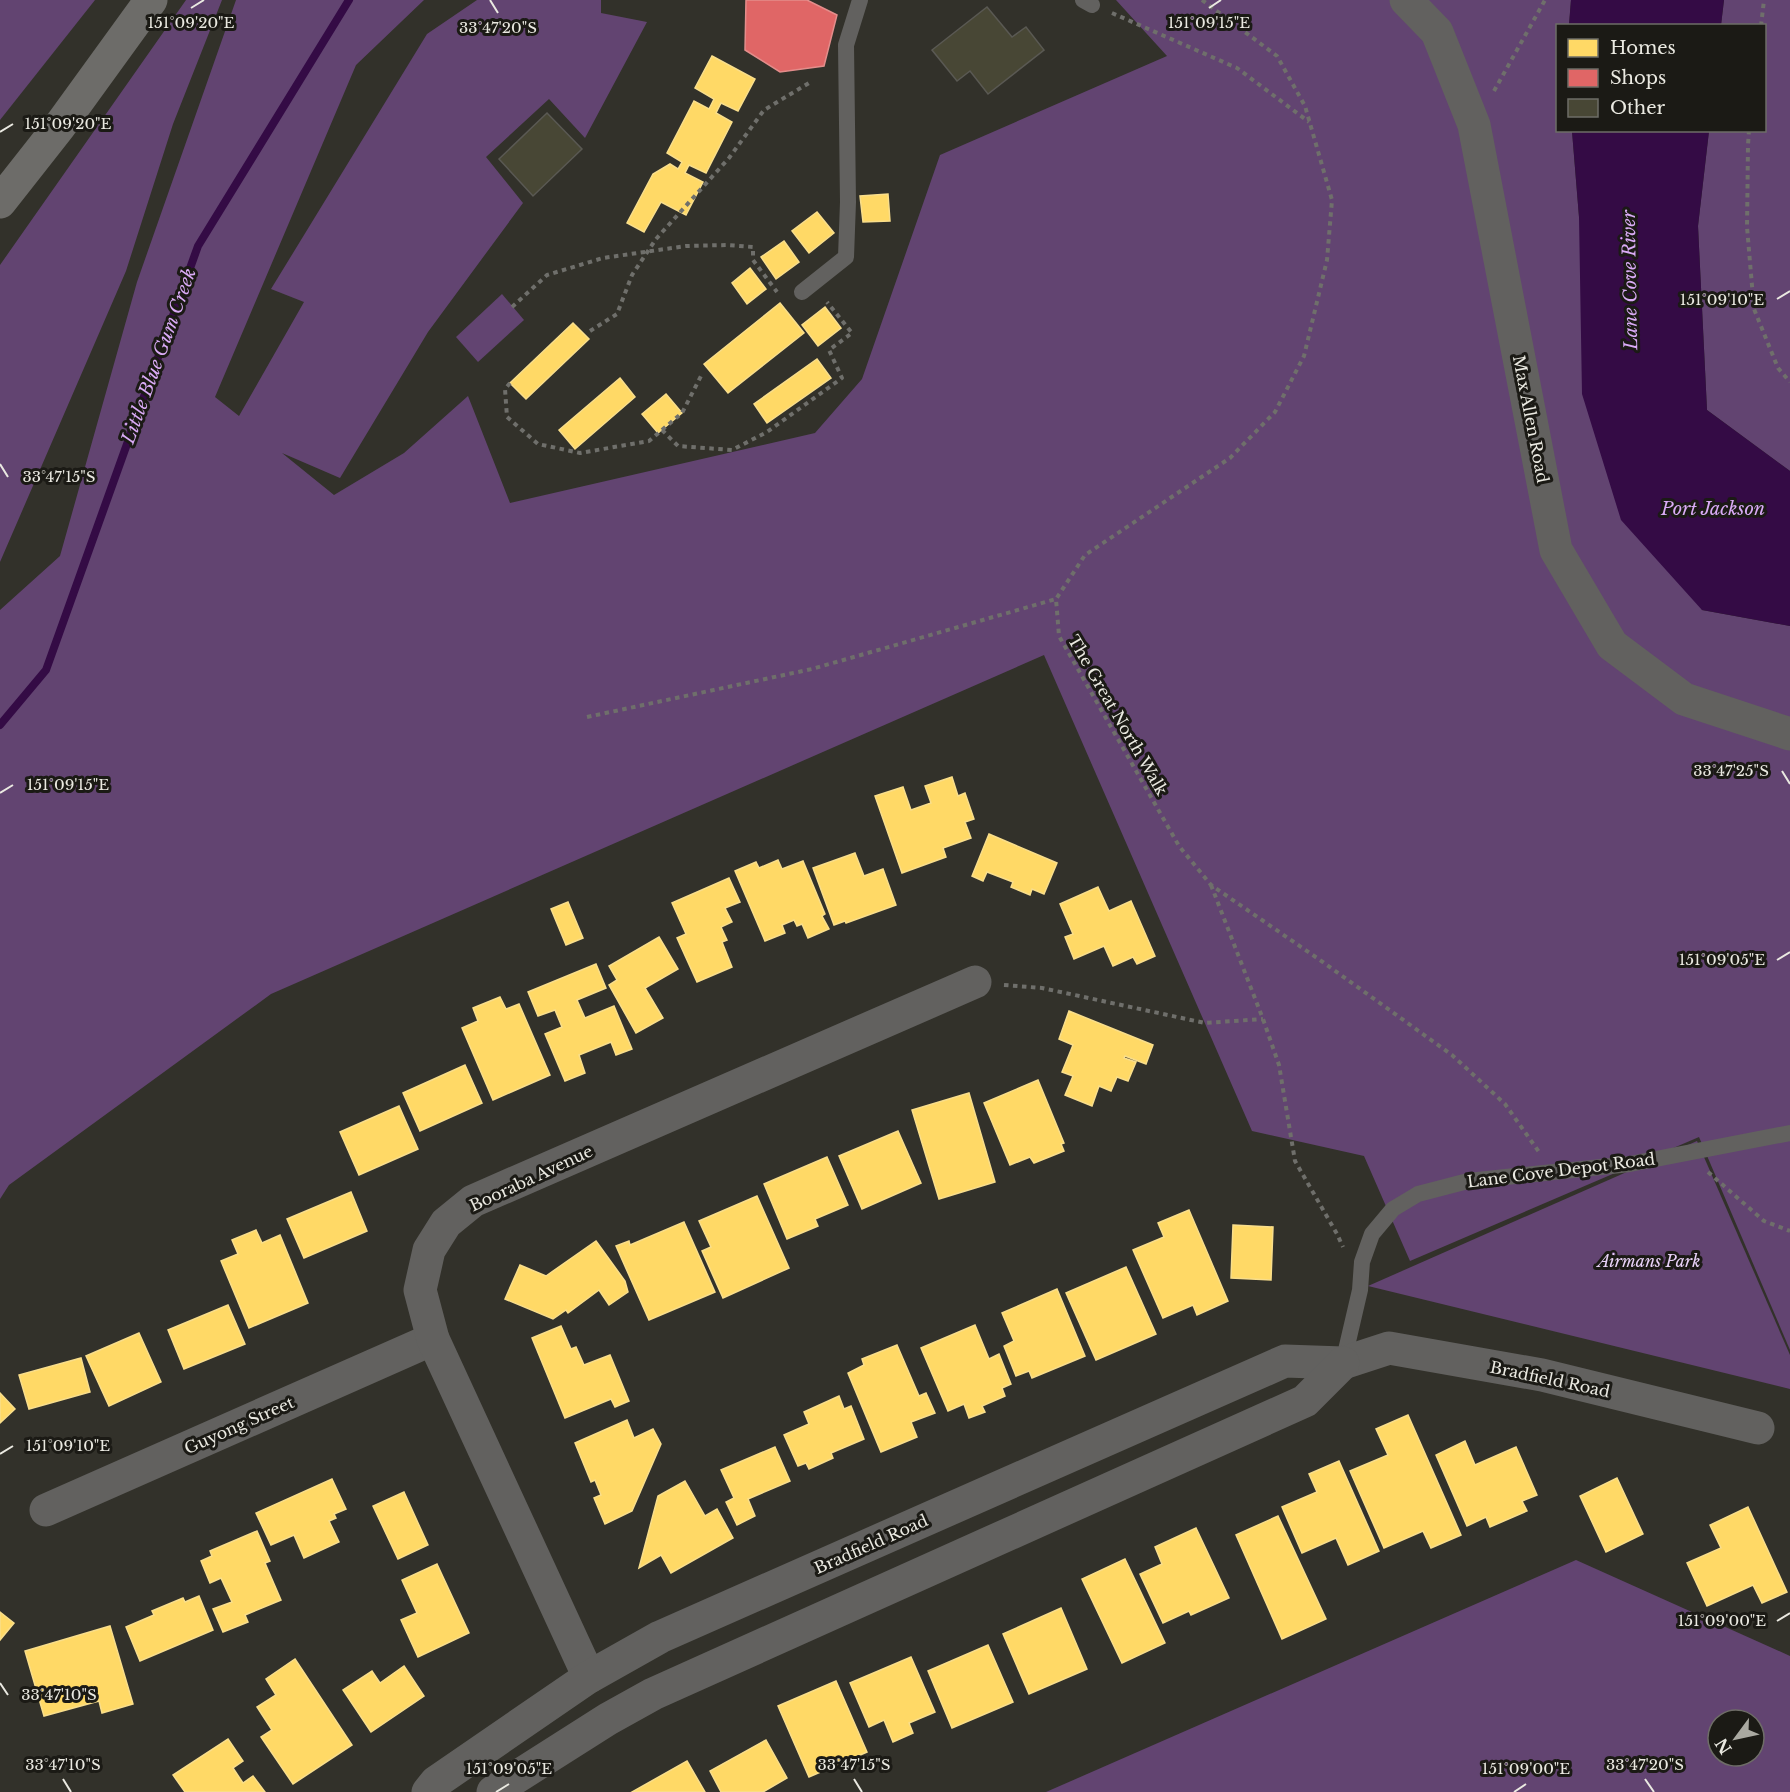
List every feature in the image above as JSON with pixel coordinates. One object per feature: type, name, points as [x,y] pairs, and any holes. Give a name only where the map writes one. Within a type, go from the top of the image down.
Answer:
[{"type":"main road","points":[[0,202],[59,127],[151,0]]},
{"type":"street","name":"Max Allen Road","points":[[1406,0],[1437,32],[1474,126],[1556,550],[1612,645],[1684,699],[1790,734]]},
{"type":"street","name":"Booraba Avenue","points":[[588,1677],[433,1339],[420,1290],[429,1250],[446,1223],[472,1202],[975,982]]},
{"type":"street","name":"Guyong Street","points":[[46,1510],[433,1339]]},
{"type":"street","name":"Bradfield Road","points":[[429,1792],[436,1782],[588,1677],[660,1637],[1285,1361],[1343,1363],[1389,1348],[1542,1375],[1758,1428]]},
{"type":"street","name":"Bradfield Road","points":[[493,1792],[608,1719],[653,1694],[1305,1401],[1343,1363]]},
{"type":"lane","points":[[802,292],[846,257],[848,202],[846,45],[860,0]]},
{"type":"lane","name":"Lane Cove Depot Road","points":[[1343,1363],[1359,1290],[1362,1262],[1372,1234],[1393,1209],[1418,1194],[1467,1181],[1630,1164],[1790,1133]]},
{"type":"path","points":[[587,717],[812,669],[1056,599],[1085,555],[1230,458],[1275,412],[1304,356],[1327,260],[1332,200],[1305,106],[1277,56],[1202,0]]},
{"type":"path","points":[[1474,126],[1545,0]]},
{"type":"path","points":[[1761,24],[1764,0]]},
{"type":"path","points":[[1088,2],[1238,68],[1310,123]]},
{"type":"path","points":[[590,331],[617,314],[632,275],[656,239],[729,158],[764,110],[809,83]]},
{"type":"path","points":[[1749,132],[1747,226],[1755,309],[1778,368],[1790,382]]},
{"type":"path","points":[[512,306],[548,275],[603,258],[686,246],[753,247],[753,260],[777,292]]},
{"type":"path","points":[[662,430],[678,446],[732,450],[767,432],[842,378],[829,350],[852,333],[824,298]]},
{"type":"path","points":[[510,383],[505,389],[507,417],[538,444],[580,453],[649,441],[682,413],[702,374]]},
{"type":"path","name":"The Great North Walk","points":[[1056,599],[1059,636],[1179,846],[1211,885],[1452,1055],[1505,1104],[1544,1158]]},
{"type":"path","points":[[1211,885],[1279,1065],[1295,1161],[1337,1234],[1359,1290]]},
{"type":"path","points":[[975,982],[1042,988],[1205,1023],[1263,1019]]},
{"type":"path","points":[[1687,1154],[1764,1221],[1790,1232]]},
{"type":"green space","points":[[0,0],[95,0],[0,120]]},
{"type":"green space","points":[[186,0],[222,0],[173,124],[126,271],[0,562],[0,265]]},
{"type":"green space","points":[[236,0],[424,0],[356,65],[215,397],[239,416],[304,302],[271,289],[427,34],[477,0],[601,0],[601,13],[647,22],[585,138],[549,99],[486,157],[523,203],[428,332],[340,478],[282,453],[334,495],[404,453],[468,396],[510,503],[815,433],[862,379],[940,155],[1167,56],[1116,0],[1571,0],[1569,24],[1556,24],[1556,132],[1572,132],[1579,217],[1702,610],[1790,626],[1790,1350],[1699,1137],[1410,1261],[1364,1156],[1252,1131],[1044,655],[271,994],[9,1185],[0,1199],[0,610],[60,556],[137,282]]},
{"type":"green space","points":[[1724,0],[1790,0],[1790,471],[1707,410],[1698,226],[1709,132],[1766,132],[1766,24],[1721,24]]},
{"type":"green space","points":[[502,294],[524,320],[478,362],[456,337]]},
{"type":"green space","name":"Airmans Park","points":[[1697,1141],[1790,1355],[1790,1389],[1368,1286]]},
{"type":"green space","points":[[1576,1560],[1790,1656],[1790,1792],[1046,1792]]},
{"type":"water","points":[[1571,0],[1724,0],[1721,24],[1569,24]]},
{"type":"water","name":"Port Jackson","points":[[1572,132],[1709,132],[1698,226],[1707,410],[1790,471],[1790,626],[1702,610],[1621,520],[1582,394],[1579,217]]},
{"type":"building: Homes","points":[[712,56],[755,79],[738,111],[721,103],[716,113],[732,122],[706,173],[689,165],[685,173],[703,182],[686,215],[661,202],[644,232],[627,223],[653,174],[670,164],[678,169],[682,162],[667,153],[694,101],[709,109],[714,99],[695,88]]},
{"type":"building: Homes","points":[[888,194],[890,221],[863,222],[860,196]]},
{"type":"building: Homes","points":[[817,212],[834,233],[809,253],[792,231]]},
{"type":"building: Homes","points":[[784,241],[799,262],[776,279],[761,257]]},
{"type":"building: Homes","points":[[750,268],[766,289],[747,304],[732,283]]},
{"type":"building: Homes","points":[[780,303],[804,333],[728,393],[704,364]]},
{"type":"building: Homes","points":[[825,307],[841,328],[818,346],[802,325]]},
{"type":"building: Homes","points":[[573,323],[589,339],[526,399],[510,383]]},
{"type":"building: Homes","points":[[817,359],[831,378],[767,423],[754,404]]},
{"type":"building: Homes","points":[[620,378],[635,397],[575,449],[559,430]]},
{"type":"building: Homes","points":[[666,394],[682,413],[658,433],[642,414]]},
{"type":"building: Homes","points":[[952,777],[958,796],[965,793],[974,819],[965,822],[971,838],[943,848],[946,857],[902,873],[875,796],[903,787],[911,810],[931,803],[925,786]]},
{"type":"building: Homes","points":[[989,834],[1057,863],[1044,894],[1032,889],[1030,895],[1011,887],[1013,882],[987,872],[983,881],[972,876]]},
{"type":"building: Homes","points":[[855,853],[864,876],[883,869],[896,905],[834,925],[813,868]]},
{"type":"building: Homes","points":[[778,860],[782,869],[803,861],[825,914],[822,916],[829,929],[808,938],[802,924],[797,926],[794,920],[782,925],[785,933],[765,941],[735,871],[756,862],[759,868]]},
{"type":"building: Homes","points":[[729,878],[740,902],[725,908],[732,922],[721,927],[727,940],[722,942],[732,967],[697,982],[677,938],[686,934],[672,903]]},
{"type":"building: Homes","points":[[1098,887],[1109,911],[1131,901],[1155,956],[1137,964],[1133,957],[1113,966],[1104,946],[1074,959],[1065,937],[1073,934],[1060,904]]},
{"type":"building: Homes","points":[[568,902],[583,938],[566,945],[551,909]]},
{"type":"building: Homes","points":[[659,937],[678,969],[645,988],[663,1018],[636,1033],[609,985],[617,980],[609,966]]},
{"type":"building: Homes","points":[[596,964],[606,988],[577,1000],[585,1018],[614,1006],[632,1049],[616,1055],[611,1042],[579,1055],[585,1073],[565,1081],[545,1034],[562,1027],[555,1010],[538,1016],[528,992]]},
{"type":"building: Homes","points":[[500,997],[506,1009],[519,1004],[550,1075],[493,1100],[462,1028],[478,1021],[473,1008]]},
{"type":"building: Homes","points":[[1069,1011],[1153,1045],[1146,1064],[1125,1056],[1124,1058],[1136,1062],[1128,1081],[1117,1077],[1111,1091],[1099,1086],[1092,1106],[1065,1095],[1073,1076],[1062,1072],[1073,1045],[1059,1039]]},
{"type":"building: Homes","points":[[465,1065],[482,1103],[420,1131],[403,1093]]},
{"type":"building: Homes","points":[[1038,1080],[1064,1143],[1061,1144],[1064,1151],[1034,1163],[1030,1157],[1010,1165],[984,1103]]},
{"type":"building: Homes","points":[[969,1093],[995,1182],[939,1199],[912,1110]]},
{"type":"building: Homes","points":[[399,1106],[418,1149],[359,1175],[340,1132]]},
{"type":"building: Homes","points":[[898,1131],[921,1183],[862,1209],[839,1156]]},
{"type":"building: Homes","points":[[827,1157],[848,1205],[815,1219],[818,1226],[787,1239],[764,1184]]},
{"type":"building: Homes","points":[[351,1192],[367,1231],[304,1258],[287,1219]]},
{"type":"building: Homes","points":[[757,1196],[789,1268],[723,1298],[702,1251],[711,1247],[699,1221]]},
{"type":"building: Homes","points":[[1189,1210],[1228,1301],[1197,1315],[1193,1305],[1163,1318],[1133,1250],[1164,1237],[1158,1223]]},
{"type":"building: Homes","points":[[684,1222],[715,1292],[649,1320],[616,1246],[629,1241],[630,1245]]},
{"type":"building: Homes","points":[[1233,1225],[1273,1227],[1271,1280],[1231,1278]]},
{"type":"building: Homes","points":[[256,1230],[262,1243],[280,1235],[308,1303],[249,1328],[221,1261],[238,1254],[232,1240]]},
{"type":"building: Homes","points":[[596,1241],[625,1281],[628,1292],[609,1305],[599,1290],[568,1313],[566,1310],[553,1319],[505,1299],[520,1265],[546,1276]]},
{"type":"building: Homes","points":[[1126,1267],[1156,1334],[1096,1360],[1066,1293]]},
{"type":"building: Homes","points":[[1057,1289],[1085,1356],[1032,1378],[1029,1371],[1016,1376],[1004,1346],[1014,1341],[1002,1313]]},
{"type":"building: Homes","points":[[228,1305],[245,1344],[184,1369],[168,1330]]},
{"type":"building: Homes","points":[[975,1325],[989,1359],[999,1354],[1011,1384],[1002,1388],[1005,1396],[982,1406],[985,1412],[969,1418],[964,1404],[948,1411],[921,1348]]},
{"type":"building: Homes","points":[[561,1326],[571,1349],[576,1347],[584,1365],[610,1355],[629,1401],[615,1407],[611,1399],[565,1418],[532,1338]]},
{"type":"building: Homes","points":[[139,1333],[161,1382],[109,1406],[86,1356]]},
{"type":"building: Homes","points":[[897,1345],[919,1396],[926,1393],[935,1413],[911,1422],[917,1437],[881,1452],[848,1373],[864,1365],[862,1359]]},
{"type":"building: Homes","points":[[81,1358],[90,1392],[29,1409],[19,1375]]},
{"type":"building: Homes","points":[[0,1393],[15,1409],[0,1423]]},
{"type":"building: Homes","points":[[839,1396],[844,1409],[851,1406],[864,1439],[831,1453],[833,1458],[809,1469],[806,1463],[798,1466],[784,1435],[809,1424],[804,1412]]},
{"type":"building: Homes","points":[[1408,1415],[1461,1535],[1431,1548],[1423,1531],[1384,1548],[1350,1471],[1388,1455],[1376,1429]]},
{"type":"building: Homes","points":[[627,1420],[634,1438],[653,1429],[661,1444],[632,1511],[605,1524],[594,1498],[601,1495],[595,1480],[591,1482],[575,1443]]},
{"type":"building: Homes","points":[[1465,1441],[1475,1465],[1516,1447],[1537,1495],[1522,1501],[1527,1511],[1490,1527],[1486,1517],[1467,1526],[1436,1455]]},
{"type":"building: Homes","points":[[775,1447],[790,1481],[748,1499],[755,1516],[737,1525],[726,1502],[734,1498],[721,1470]]},
{"type":"building: Homes","points":[[1339,1461],[1379,1551],[1348,1565],[1336,1538],[1302,1553],[1282,1507],[1317,1492],[1309,1474]]},
{"type":"building: Homes","points":[[1617,1478],[1643,1534],[1606,1552],[1580,1496]]},
{"type":"building: Homes","points":[[332,1479],[346,1509],[334,1514],[336,1518],[329,1521],[339,1542],[304,1558],[294,1535],[271,1545],[256,1513]]},
{"type":"building: Homes","points":[[685,1481],[705,1516],[717,1509],[733,1538],[671,1573],[661,1555],[639,1568],[658,1496]]},
{"type":"building: Homes","points":[[404,1492],[428,1545],[398,1559],[373,1506]]},
{"type":"building: Homes","points":[[1748,1507],[1787,1592],[1762,1603],[1753,1585],[1707,1606],[1687,1563],[1721,1548],[1710,1525]]},
{"type":"building: Homes","points":[[1278,1516],[1326,1619],[1282,1639],[1236,1535]]},
{"type":"building: Homes","points":[[1196,1528],[1229,1598],[1191,1615],[1189,1611],[1163,1623],[1140,1574],[1162,1564],[1155,1547]]},
{"type":"building: Homes","points":[[257,1531],[270,1561],[265,1563],[281,1600],[245,1615],[248,1622],[223,1632],[213,1609],[232,1602],[221,1578],[210,1583],[201,1561],[212,1556],[210,1551]]},
{"type":"building: Homes","points":[[1125,1559],[1165,1643],[1122,1663],[1082,1579]]},
{"type":"building: Homes","points":[[437,1564],[469,1633],[418,1657],[401,1620],[417,1613],[402,1580]]},
{"type":"building: Homes","points":[[199,1596],[213,1630],[140,1661],[126,1627],[154,1615],[152,1611],[183,1598],[185,1602]]},
{"type":"building: Homes","points":[[1061,1608],[1087,1669],[1029,1694],[1003,1634]]},
{"type":"building: Homes","points":[[0,1612],[14,1623],[0,1640]]},
{"type":"building: Homes","points":[[110,1626],[133,1704],[102,1713],[99,1701],[44,1716],[25,1651]]},
{"type":"building: Homes","points":[[988,1645],[1013,1702],[952,1728],[928,1671]]},
{"type":"building: Homes","points":[[911,1657],[935,1712],[909,1723],[913,1733],[893,1742],[884,1720],[869,1727],[850,1683]]},
{"type":"building: Homes","points":[[295,1659],[352,1745],[293,1784],[261,1737],[272,1730],[257,1707],[276,1695],[266,1679]]},
{"type":"building: Homes","points":[[404,1666],[424,1696],[371,1732],[343,1690],[372,1671],[380,1683]]},
{"type":"building: Homes","points":[[836,1681],[867,1752],[809,1777],[778,1706]]},
{"type":"building: Homes","points":[[228,1739],[243,1761],[233,1768],[243,1783],[253,1776],[265,1792],[185,1792],[173,1775]]},
{"type":"building: Homes","points":[[766,1740],[787,1778],[763,1792],[721,1792],[710,1771]]},
{"type":"building: Homes","points":[[687,1761],[705,1792],[632,1792]]},
{"type":"building: Shops","points":[[746,0],[807,0],[837,15],[824,66],[780,72],[745,50]]},
{"type":"building: Other","points":[[987,7],[1012,37],[1026,27],[1044,50],[988,94],[970,71],[957,81],[932,50]]},
{"type":"building: Other","points":[[547,113],[582,149],[533,196],[499,159]]},
{"type":"waterway","name":"Little Blue Gum Creek","points":[[0,725],[46,670],[198,246],[349,0]]},
{"type":"water label","name":"Lane Cove River","points":[[1630,280]]}]
